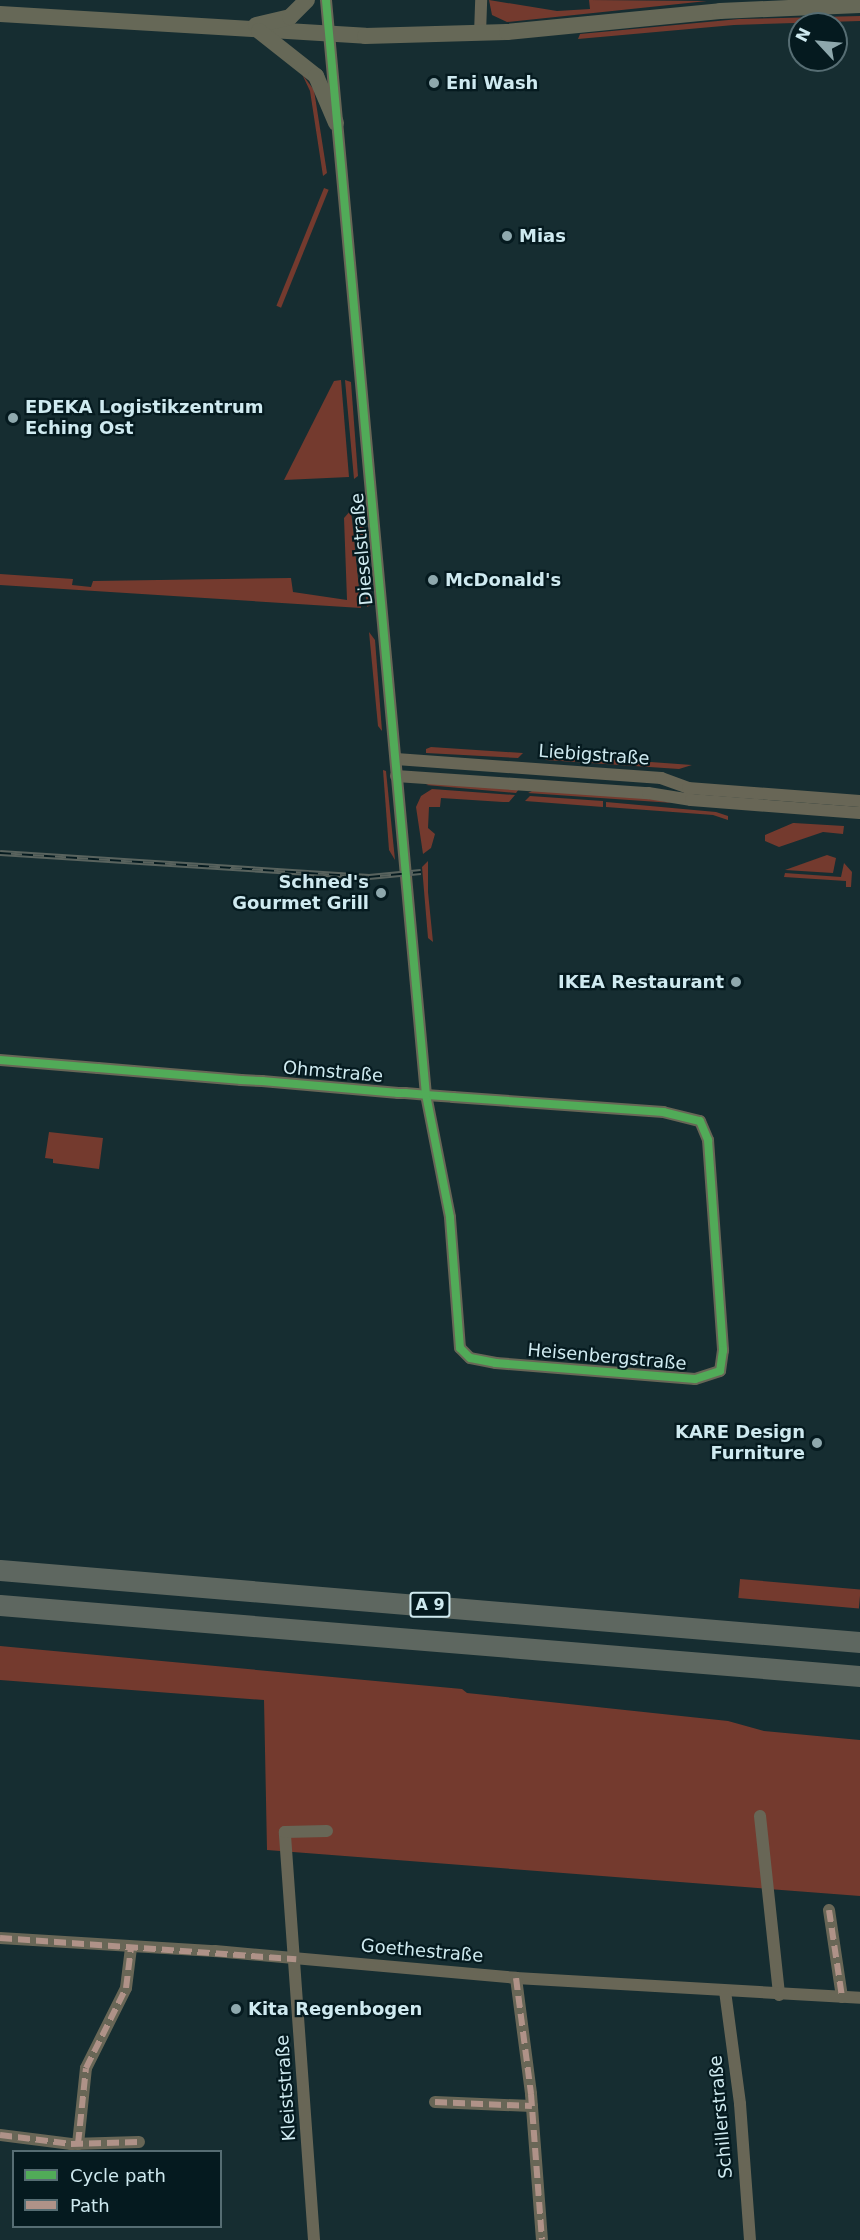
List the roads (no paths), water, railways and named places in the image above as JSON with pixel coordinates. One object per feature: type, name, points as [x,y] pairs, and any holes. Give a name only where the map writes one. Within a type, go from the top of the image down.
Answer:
[{"type":"highway","name":"A 9","points":[[0,1570],[860,1642]]},
{"type":"highway","name":"A 9","points":[[0,1605],[860,1676]]},
{"type":"main road","points":[[237,29],[290,17],[307,0]]},
{"type":"main road","points":[[0,14],[328,35],[480,34],[718,5],[860,5]]},
{"type":"main road","points":[[258,30],[316,76],[336,123]]},
{"type":"street","name":"Dieselstraße","points":[[326,0],[426,1095]]},
{"type":"street","points":[[480,34],[481,0]]},
{"type":"street","name":"Liebigstraße","points":[[396,759],[661,778],[688,788],[860,801]]},
{"type":"street","name":"Liebigstraße","points":[[396,776],[648,793],[860,813]]},
{"type":"street","name":"Ohmstraße","points":[[0,1060],[663,1112]]},
{"type":"street","name":"Heisenbergstraße","points":[[426,1095],[450,1217],[459,1340],[464,1355],[496,1363],[704,1379],[720,1371],[723,1350],[708,1140],[700,1121],[663,1112]]},
{"type":"street","points":[[760,1816],[778,1995]]},
{"type":"street","name":"Kleiststraße","points":[[314,2240],[296,1959],[285,1832],[327,1831]]},
{"type":"street","points":[[829,1910],[842,1997]]},
{"type":"street","name":"Goethestraße","points":[[0,1938],[296,1959],[516,1978],[860,1998]]},
{"type":"street","points":[[78,2144],[86,2068],[126,1988],[131,1948]]},
{"type":"street","points":[[516,1978],[532,2106],[542,2240]]},
{"type":"street","name":"Schillerstraße","points":[[725,1991],[740,2104],[750,2240]]},
{"type":"street","points":[[435,2102],[532,2106]]},
{"type":"street","points":[[0,2135],[78,2144],[139,2142]]},
{"type":"railway","points":[[0,853],[369,877],[421,872]]},
{"type":"place","name":"Eni Wash","points":[[434,83]]},
{"type":"place","name":"Mias","points":[[507,236]]},
{"type":"place","name":"EDEKA Logistikzentrum Eching Ost","points":[[13,418]]},
{"type":"place","name":"McDonald's","points":[[433,580]]},
{"type":"place","name":"Schned's Gourmet Grill","points":[[381,893]]},
{"type":"place","name":"IKEA Restaurant","points":[[736,982]]},
{"type":"place","name":"KARE Design Furniture","points":[[817,1443]]},
{"type":"place","name":"Kita Regenbogen","points":[[236,2009]]}]
